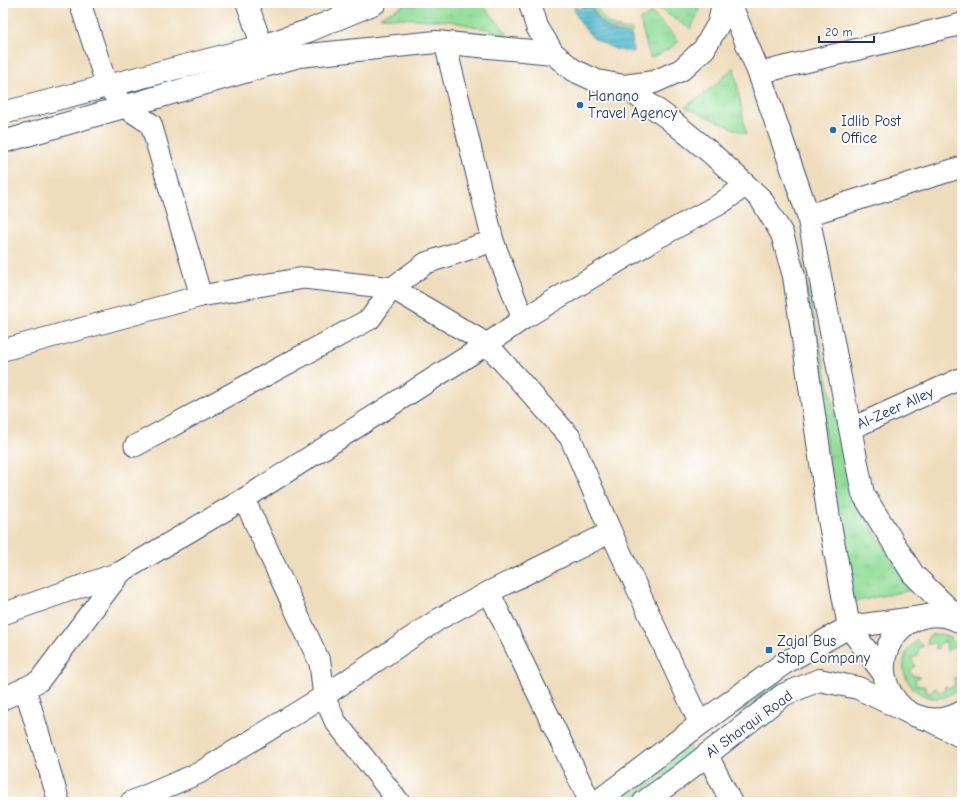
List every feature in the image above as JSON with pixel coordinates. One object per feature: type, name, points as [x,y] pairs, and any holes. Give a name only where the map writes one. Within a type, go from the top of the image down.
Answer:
[{"type":"main road","points":[[3,113],[262,46],[308,31],[375,3]]},
{"type":"main road","points":[[530,3],[537,27],[553,53],[573,70],[598,82],[624,86],[654,82],[682,70],[704,49],[719,23],[724,3]]},
{"type":"main road","points":[[730,3],[759,73],[808,215],[863,494],[913,574],[962,623]]},
{"type":"main road","points":[[3,142],[299,56],[436,42],[553,53]]},
{"type":"main road","points":[[624,86],[668,118],[761,199],[782,234],[794,276],[829,519],[848,627],[884,674]]},
{"type":"main road","points":[[908,712],[900,706],[889,692],[883,664],[888,645],[900,629],[916,619],[926,616]]},
{"type":"main road","points":[[598,802],[700,724],[783,664],[848,627],[926,616],[945,616],[962,623]]},
{"type":"main road","name":"Al Sharqui Road","points":[[644,802],[680,776],[706,754],[783,695],[819,680],[858,688],[913,715],[928,719]]},
{"type":"main road","points":[[928,719],[944,719],[953,717],[962,712]]},
{"type":"main road","points":[[928,719],[962,737]]},
{"type":"street","points":[[80,3],[106,86],[125,107],[151,124],[201,296]]},
{"type":"street","points":[[247,3],[262,46]]},
{"type":"street","points":[[759,73],[962,24]]},
{"type":"street","points":[[445,43],[493,242],[523,319]]},
{"type":"street","points":[[808,215],[962,167]]},
{"type":"street","points":[[3,614],[121,572],[244,499],[487,344],[523,319],[657,238],[720,204],[746,185]]},
{"type":"street","points":[[135,446],[370,319],[392,288],[426,263],[493,242]]},
{"type":"street","points":[[3,350],[201,296],[304,278],[392,288],[487,344],[570,437],[611,532],[700,724]]},
{"type":"street","name":"Al-Zeer Alley","points":[[850,429],[962,378]]},
{"type":"street","points":[[244,499],[320,663],[324,696],[335,721],[399,802]]},
{"type":"street","points":[[131,802],[199,773],[324,696],[432,623],[489,592],[611,532]]},
{"type":"street","points":[[3,699],[39,681],[121,572]]},
{"type":"street","points":[[489,592],[590,802]]},
{"type":"street","points":[[25,688],[59,802]]},
{"type":"street","points":[[706,754],[732,802]]},
{"type":"green space","points":[[408,3],[482,3],[508,34],[450,21],[380,17]]},
{"type":"green space","points":[[594,3],[608,23],[618,28],[632,30],[632,34],[612,29],[603,23],[592,6]]},
{"type":"green space","points":[[659,3],[700,3],[697,16],[690,29],[657,7]]},
{"type":"green space","points":[[652,13],[679,41],[665,51],[650,58],[640,20]]},
{"type":"green space","points":[[734,67],[746,134],[685,107],[714,86]]},
{"type":"green space","points":[[802,264],[854,499],[911,590],[848,603]]},
{"type":"green space","points":[[941,634],[950,638],[962,650],[962,660],[954,658],[958,651],[954,647],[947,651],[946,641],[939,644],[938,649],[935,648],[936,644],[932,643],[927,645],[928,637],[930,635]]},
{"type":"green space","points":[[917,640],[924,647],[919,647],[918,656],[911,658],[915,666],[910,671],[913,676],[920,676],[915,680],[917,686],[924,686],[927,693],[931,692],[935,687],[940,693],[944,691],[945,686],[950,688],[954,686],[955,683],[953,678],[961,676],[960,671],[956,668],[961,665],[962,662],[962,684],[949,695],[935,698],[923,695],[913,688],[906,677],[904,665],[907,652]]},
{"type":"green space","points":[[779,678],[784,684],[740,716],[738,713]]},
{"type":"green space","points":[[687,744],[694,753],[629,802],[614,802]]},
{"type":"water","points":[[572,3],[591,3],[590,4],[594,12],[605,26],[613,31],[632,36],[633,52],[617,50],[593,38],[577,17],[574,7],[580,9],[585,6],[578,6]]},
{"type":"place","name":"Hanano Travel Agency","points":[[580,105]]},
{"type":"place","name":"Idlib Post Office","points":[[833,130]]},
{"type":"place","name":"Zajal Bus Stop Company","points":[[769,650]]}]
